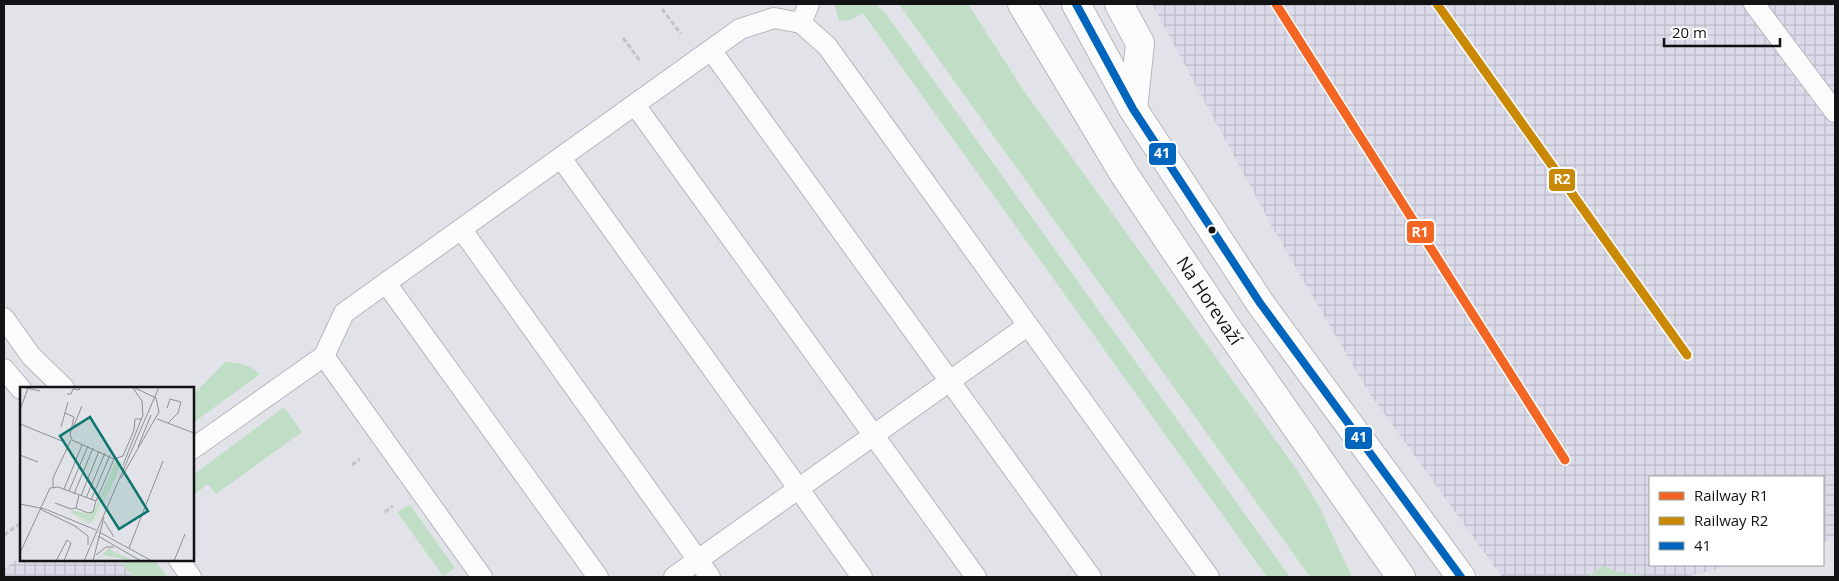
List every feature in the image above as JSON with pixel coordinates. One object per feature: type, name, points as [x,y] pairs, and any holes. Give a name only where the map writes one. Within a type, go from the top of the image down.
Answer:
[{"type":"main road","points":[[1076,4],[1134,110],[1260,303],[1461,577]]},
{"type":"main road","points":[[1119,4],[1140,42],[1134,110]]},
{"type":"main road","name":"Na Horevaží","points":[[1023,8],[1124,174],[1225,325],[1401,577]]},
{"type":"lane","points":[[801,23],[809,4]]},
{"type":"lane","points":[[1754,4],[1835,112]]},
{"type":"lane","points":[[194,448],[324,356],[344,313],[740,29],[774,18],[801,23],[827,46],[1209,577]]},
{"type":"lane","points":[[711,50],[1090,577]]},
{"type":"lane","points":[[635,105],[976,577]]},
{"type":"lane","points":[[560,158],[862,577]]},
{"type":"lane","points":[[462,230],[710,577]]},
{"type":"lane","points":[[386,284],[598,577]]},
{"type":"lane","points":[[4,318],[31,356],[63,387]]},
{"type":"lane","points":[[674,577],[950,383],[1027,326]]},
{"type":"lane","points":[[324,356],[482,577]]},
{"type":"lane","points":[[4,369],[20,387]]},
{"type":"lane","points":[[180,561],[191,577]]},
{"type":"path","points":[[4,534],[20,524]]},
{"type":"shaded area","points":[[1152,4],[1835,4],[1835,539],[1824,542],[1824,476],[1649,476],[1649,566],[1730,566],[1685,577],[1502,577],[1368,391],[1275,232]]},
{"type":"shaded area","points":[[20,557],[20,561],[121,561],[133,577],[4,577],[4,569]]},
{"type":"green space","points":[[834,4],[876,4],[886,14],[1290,577],[1267,577],[863,13],[851,20],[839,21]]},
{"type":"green space","points":[[899,4],[968,4],[1022,88],[1297,470],[1319,506],[1352,577],[1310,577]]},
{"type":"green space","points":[[225,362],[244,365],[260,374],[194,422],[194,394]]},
{"type":"green space","points":[[284,407],[302,432],[216,494],[208,484],[194,494],[194,474]]},
{"type":"green space","points":[[410,505],[455,568],[443,576],[397,512]]},
{"type":"green space","points":[[121,561],[156,561],[167,577],[132,577]]},
{"type":"green space","points":[[1603,566],[1618,572],[1652,577],[1587,577]]},
{"type":"rail line","name":"R1","points":[[1276,4],[1565,460]]},
{"type":"rail line","name":"R2","points":[[1437,4],[1687,355]]},
{"type":"transit line","name":"41","points":[[1076,4],[1133,109],[1260,303],[1461,577]]}]
